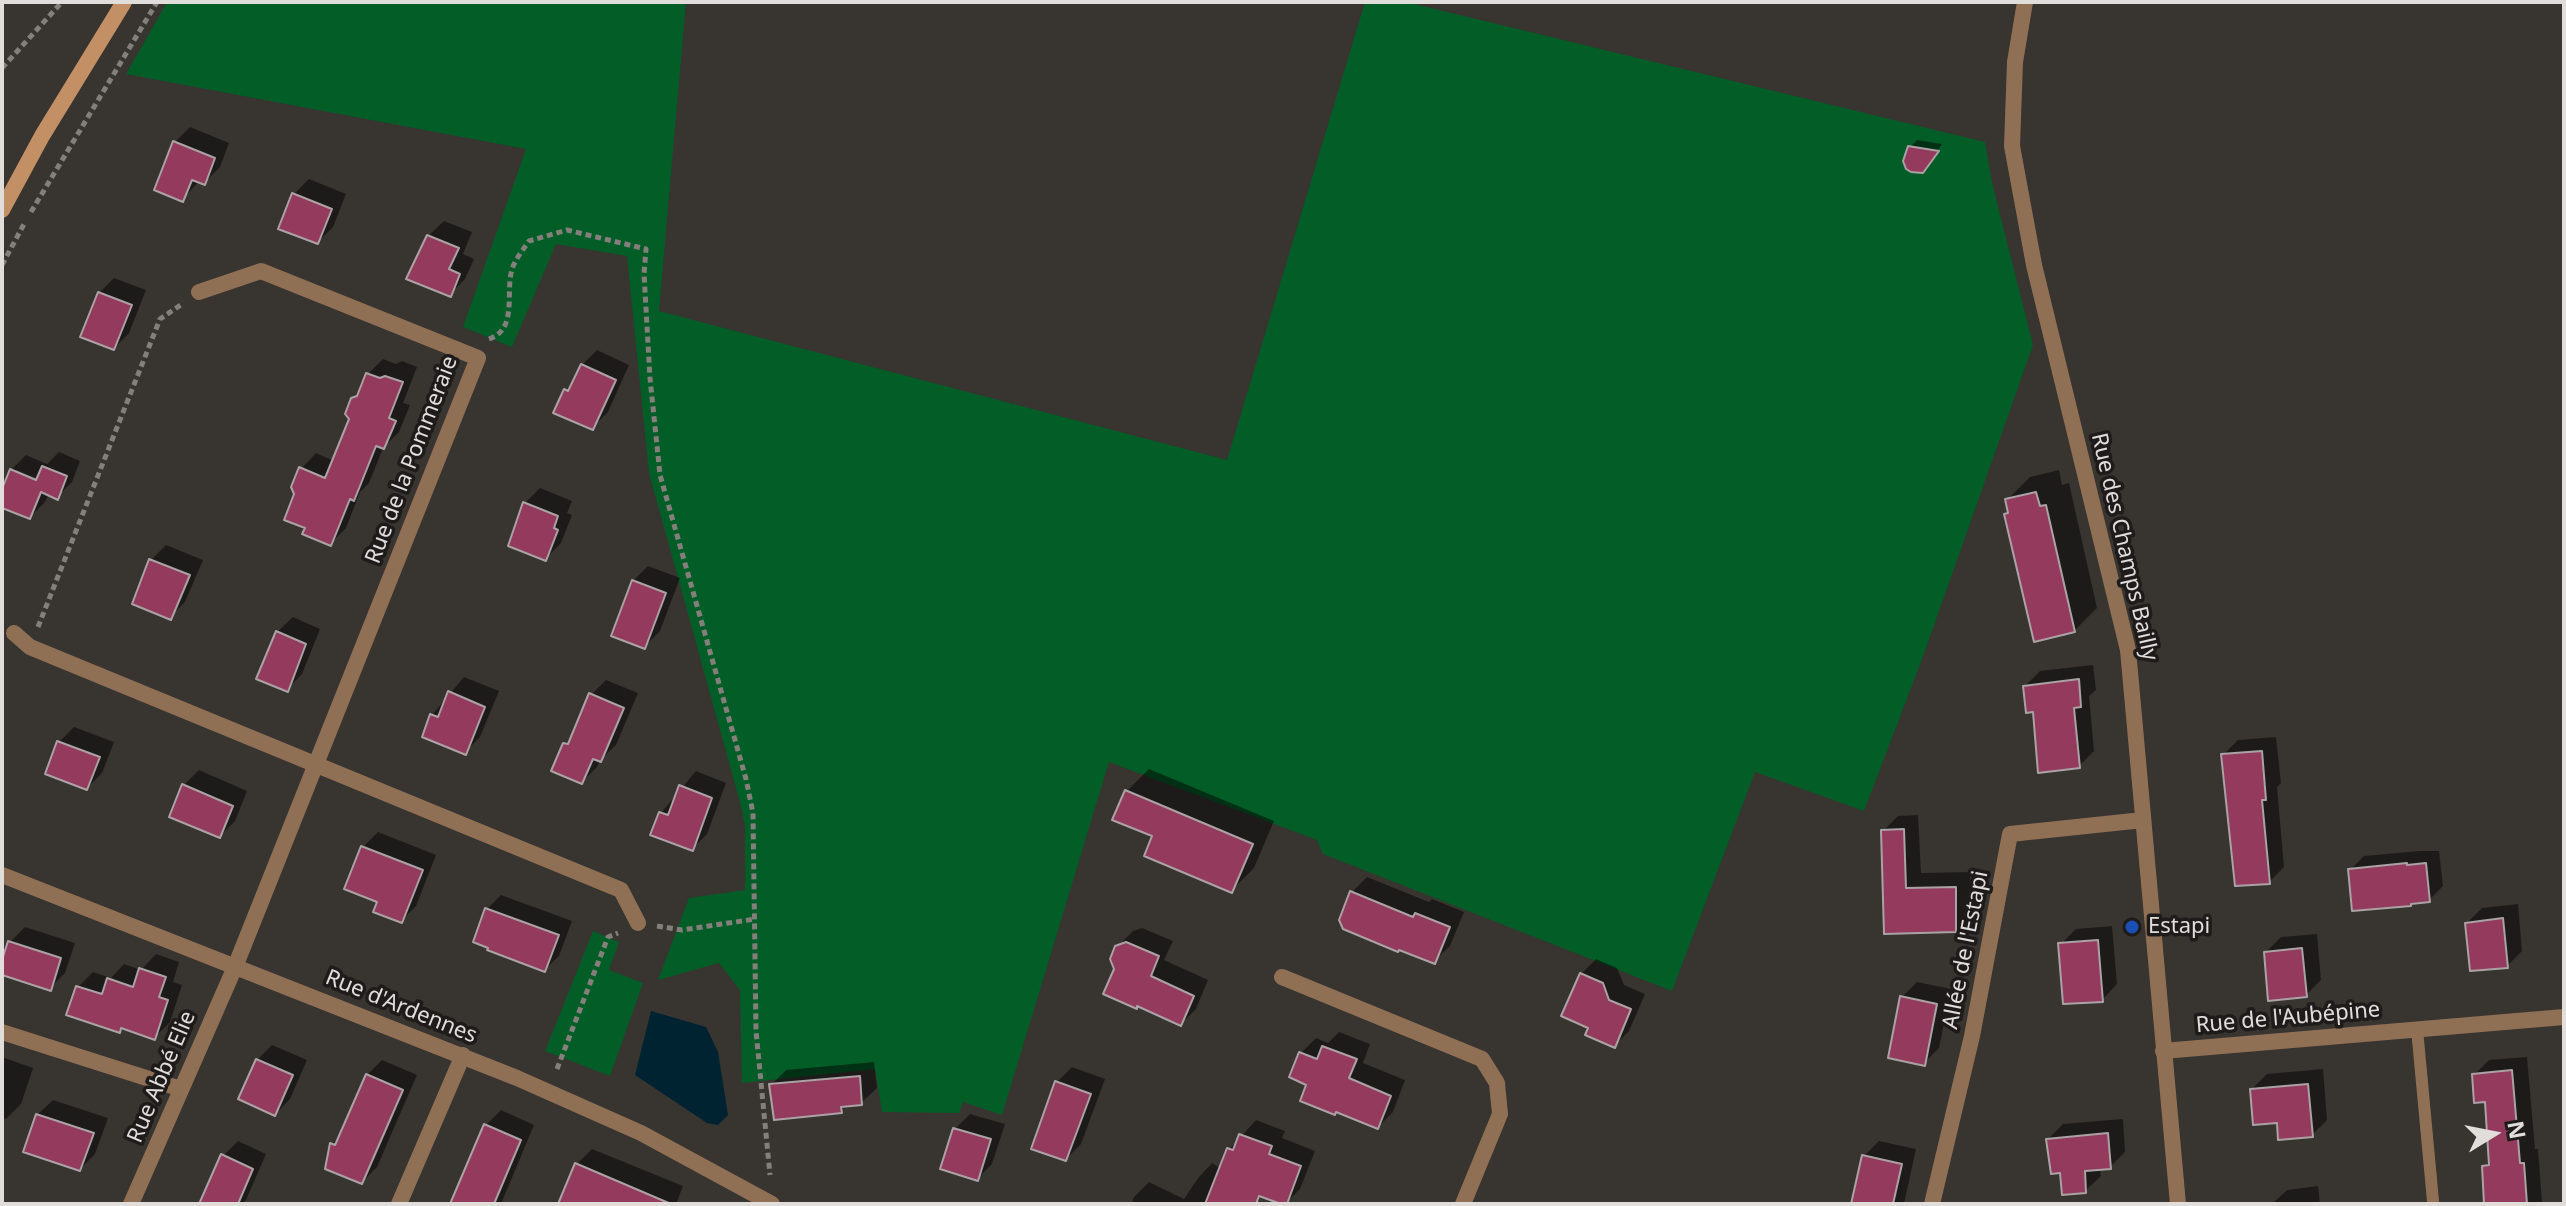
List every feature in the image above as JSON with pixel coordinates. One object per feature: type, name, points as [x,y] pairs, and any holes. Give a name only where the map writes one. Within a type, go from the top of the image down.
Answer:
[{"type":"main road","points":[[2,210],[42,136],[124,2]]},
{"type":"street","name":"Rue des Champs Bailly","points":[[2025,2],[2015,62],[2012,146],[2034,265],[2128,650],[2178,1204]]},
{"type":"street","name":"Rue de la Pommeraie","points":[[199,292],[261,271],[478,358],[235,967]]},
{"type":"street","points":[[14,633],[30,647],[621,890],[638,923]]},
{"type":"street","name":"Allée de l'Estapi","points":[[1932,1204],[1972,1036],[2010,834],[2143,820]]},
{"type":"street","name":"Rue d'Ardennes","points":[[2,875],[463,1055],[641,1133],[772,1196]]},
{"type":"street","name":"Rue Abbé Elie","points":[[131,1204],[235,967]]},
{"type":"street","points":[[1282,977],[1482,1059],[1497,1083],[1500,1114],[1463,1204]]},
{"type":"street","name":"Rue de l'Aubépine","points":[[2163,1051],[2564,1017]]},
{"type":"street","points":[[2,1032],[181,1089]]},
{"type":"street","points":[[399,1204],[463,1055]]},
{"type":"lane","points":[[2417,1029],[2433,1201]]},
{"type":"path","points":[[2,68],[62,2]]},
{"type":"path","points":[[2,265],[157,2]]},
{"type":"path","points":[[489,338],[498,336],[504,330],[513,268],[529,241],[567,230],[646,249],[644,274],[648,349],[660,475],[753,813],[756,1031],[772,1196]]},
{"type":"path","points":[[47,606],[160,319]]},
{"type":"path","points":[[682,930],[755,919]]},
{"type":"path","points":[[557,1069],[608,937]]},
{"type":"green space","points":[[167,2],[686,2],[659,311],[1227,460],[1365,2],[1406,2],[1985,142],[1992,183],[2033,345],[1921,662],[1864,811],[1755,772],[1672,991],[1323,854],[1317,840],[1109,762],[1002,1115],[963,1102],[959,1113],[882,1112],[875,1069],[742,1083],[740,990],[719,963],[658,980],[689,898],[745,890],[745,826],[649,473],[627,256],[556,244],[512,347],[463,327],[526,149],[126,74]]},
{"type":"green space","points":[[593,931],[619,942],[609,970],[643,983],[610,1076],[545,1051]]},
{"type":"water","points":[[651,1011],[706,1027],[718,1052],[728,1115],[718,1125],[707,1123],[635,1075]]},
{"type":"building","points":[[173,141],[215,158],[205,185],[192,180],[183,202],[154,190]]},
{"type":"building","points":[[1908,146],[1939,151],[1923,173],[1911,172],[1903,161]]},
{"type":"building","points":[[292,193],[332,209],[318,244],[278,229]]},
{"type":"building","points":[[427,235],[459,248],[449,269],[460,274],[451,297],[406,279]]},
{"type":"building","points":[[98,292],[132,305],[114,350],[80,337]]},
{"type":"building","points":[[581,364],[616,380],[593,430],[553,413]]},
{"type":"building","points":[[366,373],[403,382],[389,418],[396,421],[384,449],[376,446],[354,501],[350,499],[331,546],[302,534],[305,528],[284,520],[294,494],[291,487],[299,467],[325,478],[349,419],[345,414],[351,398],[357,396]]},
{"type":"building","points":[[42,466],[67,476],[58,500],[41,492],[30,519],[2,508],[2,489],[10,469],[36,480]]},
{"type":"building","points":[[2036,492],[2040,506],[2046,505],[2075,632],[2034,642],[2004,514],[2008,513],[2005,499]]},
{"type":"building","points":[[523,502],[558,516],[554,528],[558,530],[546,561],[508,546]]},
{"type":"building","points":[[149,559],[190,575],[171,620],[132,604]]},
{"type":"building","points":[[632,580],[666,593],[645,649],[611,636]]},
{"type":"building","points":[[276,631],[306,644],[288,692],[256,679]]},
{"type":"building","points":[[2079,679],[2081,707],[2074,708],[2080,768],[2038,773],[2033,712],[2026,713],[2023,686]]},
{"type":"building","points":[[448,691],[485,707],[466,755],[422,737],[430,714],[438,717]]},
{"type":"building","points":[[589,693],[624,708],[601,762],[593,759],[582,784],[551,771],[563,743],[568,744]]},
{"type":"building","points":[[57,741],[100,757],[87,790],[45,774]]},
{"type":"building","points":[[2262,751],[2266,800],[2262,800],[2270,884],[2235,886],[2221,754]]},
{"type":"building","points":[[182,784],[233,806],[220,838],[169,817]]},
{"type":"building","points":[[679,785],[712,798],[693,851],[650,835],[659,812],[668,815]]},
{"type":"building","points":[[1125,790],[1253,844],[1232,893],[1144,856],[1152,836],[1112,820]]},
{"type":"building","points":[[1904,829],[1906,888],[1956,887],[1956,932],[1884,934],[1881,830]]},
{"type":"building","points":[[361,846],[423,870],[402,923],[373,912],[377,902],[344,889]]},
{"type":"building","points":[[2426,863],[2430,902],[2352,911],[2348,869]]},
{"type":"building","points":[[1350,891],[1413,917],[1415,913],[1450,927],[1435,964],[1343,929],[1339,920]]},
{"type":"building","points":[[485,908],[559,935],[545,972],[473,942]]},
{"type":"building","points":[[2503,918],[2508,968],[2470,971],[2465,923]]},
{"type":"building","points":[[2098,940],[2103,1002],[2063,1004],[2058,943]]},
{"type":"building","points":[[8,941],[61,958],[51,991],[2,975],[2,960]]},
{"type":"building","points":[[1126,942],[1159,956],[1151,976],[1194,996],[1181,1026],[1103,994],[1114,969],[1110,959],[1115,946]]},
{"type":"building","points":[[2302,948],[2307,997],[2268,1001],[2264,952]]},
{"type":"building","points":[[139,968],[166,977],[159,997],[168,1000],[155,1040],[121,1028],[120,1033],[66,1015],[76,986],[102,994],[107,978],[133,987]]},
{"type":"building","points":[[1580,973],[1603,983],[1609,1000],[1631,1009],[1615,1048],[1585,1035],[1588,1028],[1561,1016]]},
{"type":"building","points":[[1900,996],[1937,1004],[1925,1066],[1888,1058]]},
{"type":"building","points":[[1322,1046],[1357,1059],[1349,1078],[1391,1096],[1378,1129],[1300,1101],[1306,1085],[1289,1077],[1299,1052],[1317,1059]]},
{"type":"building","points":[[256,1059],[293,1075],[275,1116],[238,1099]]},
{"type":"building","points":[[2512,1070],[2527,1204],[2484,1204],[2482,1166],[2489,1165],[2485,1102],[2474,1103],[2472,1074]]},
{"type":"building","points":[[366,1074],[403,1090],[362,1184],[325,1169],[330,1143],[335,1145]]},
{"type":"building","points":[[860,1076],[862,1105],[841,1107],[842,1113],[774,1120],[769,1084]]},
{"type":"building","points":[[1055,1081],[1091,1094],[1066,1161],[1031,1149]]},
{"type":"building","points":[[2308,1084],[2313,1137],[2278,1140],[2277,1123],[2253,1125],[2250,1089]]},
{"type":"building","points":[[36,1114],[94,1133],[80,1171],[23,1152]]},
{"type":"building","points":[[484,1124],[521,1140],[494,1204],[450,1204]]},
{"type":"building","points":[[953,1128],[991,1139],[978,1181],[940,1169]]},
{"type":"building","points":[[2108,1133],[2111,1169],[2085,1171],[2086,1193],[2062,1195],[2060,1173],[2051,1174],[2046,1139]]},
{"type":"building","points":[[1239,1134],[1272,1146],[1269,1154],[1301,1166],[1287,1204],[1259,1196],[1256,1204],[1205,1204],[1227,1148],[1233,1150]]},
{"type":"building","points":[[221,1154],[253,1169],[238,1204],[199,1204]]},
{"type":"building","points":[[1862,1155],[1902,1164],[1893,1204],[1851,1204]]},
{"type":"building","points":[[575,1163],[671,1204],[558,1204]]},
{"type":"place","name":"Estapi","points":[[2132,927]]}]
